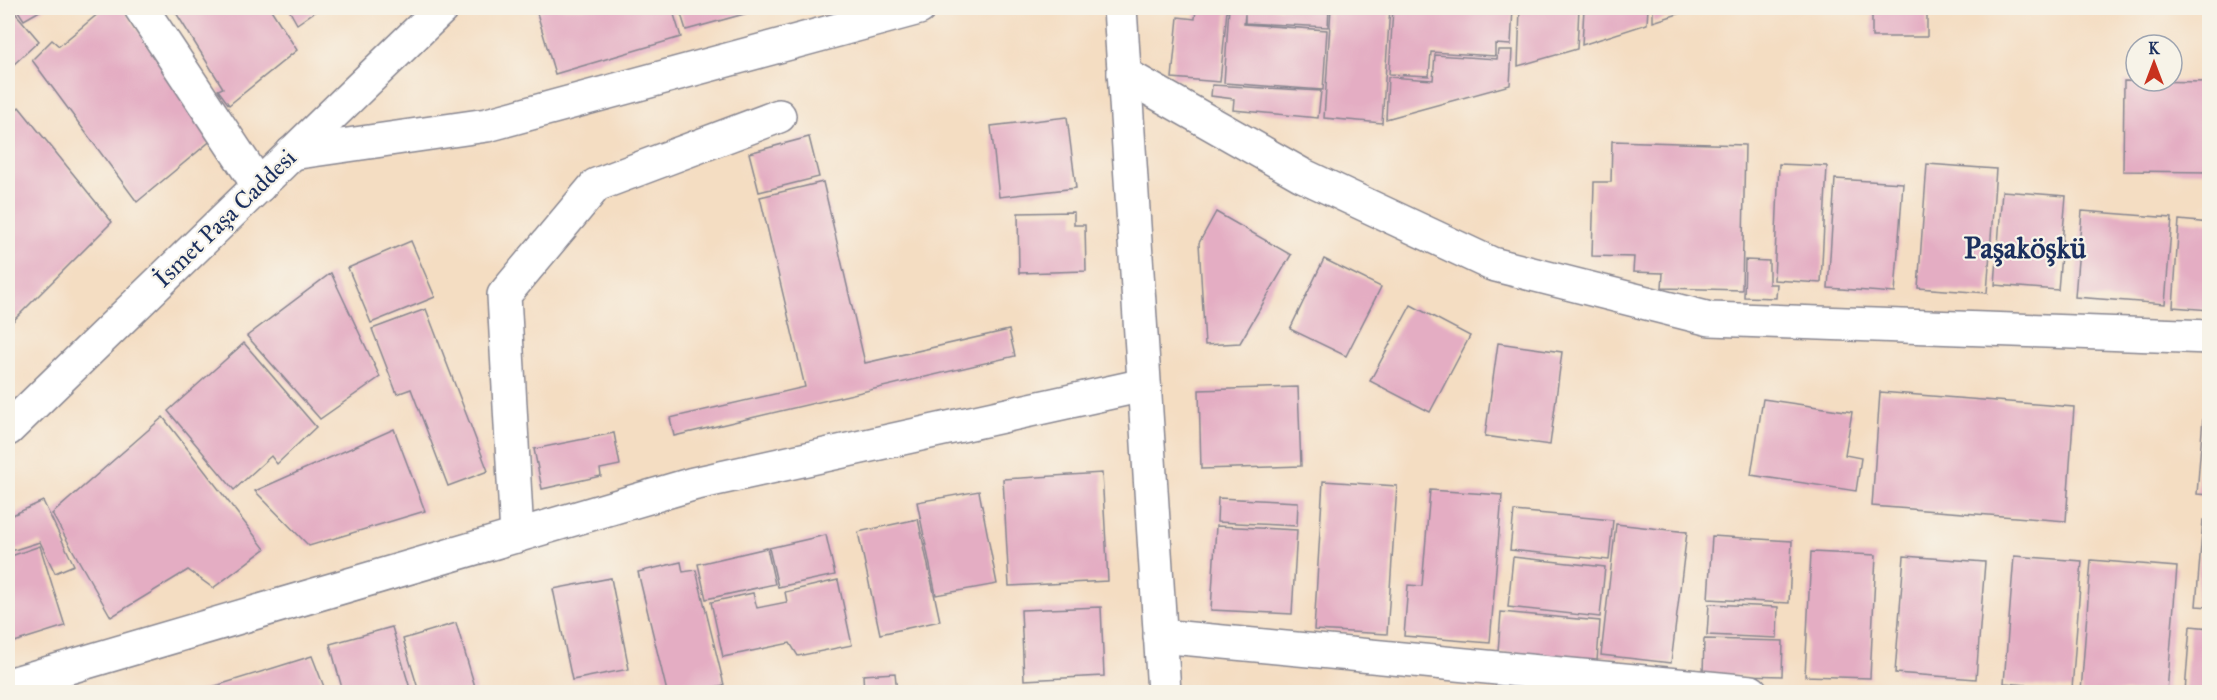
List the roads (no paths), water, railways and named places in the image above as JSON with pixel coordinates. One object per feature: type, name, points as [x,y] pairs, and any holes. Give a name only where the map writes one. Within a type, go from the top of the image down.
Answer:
[{"type":"street","points":[[141,8],[259,186]]},
{"type":"street","name":"İsmet Paşa Caddesi","points":[[8,429],[442,8]]},
{"type":"street","points":[[292,153],[487,125],[919,8]]},
{"type":"street","points":[[1120,8],[1164,693]]},
{"type":"street","points":[[1125,74],[1302,175],[1492,264],[1710,319],[2210,337]]},
{"type":"street","points":[[517,536],[504,295],[596,185],[779,116]]},
{"type":"street","points":[[8,685],[693,484],[1144,385]]},
{"type":"street","points":[[1160,636],[1751,693]]},
{"type":"district","name":"Paşaköşkü","points":[[2025,248]]}]
